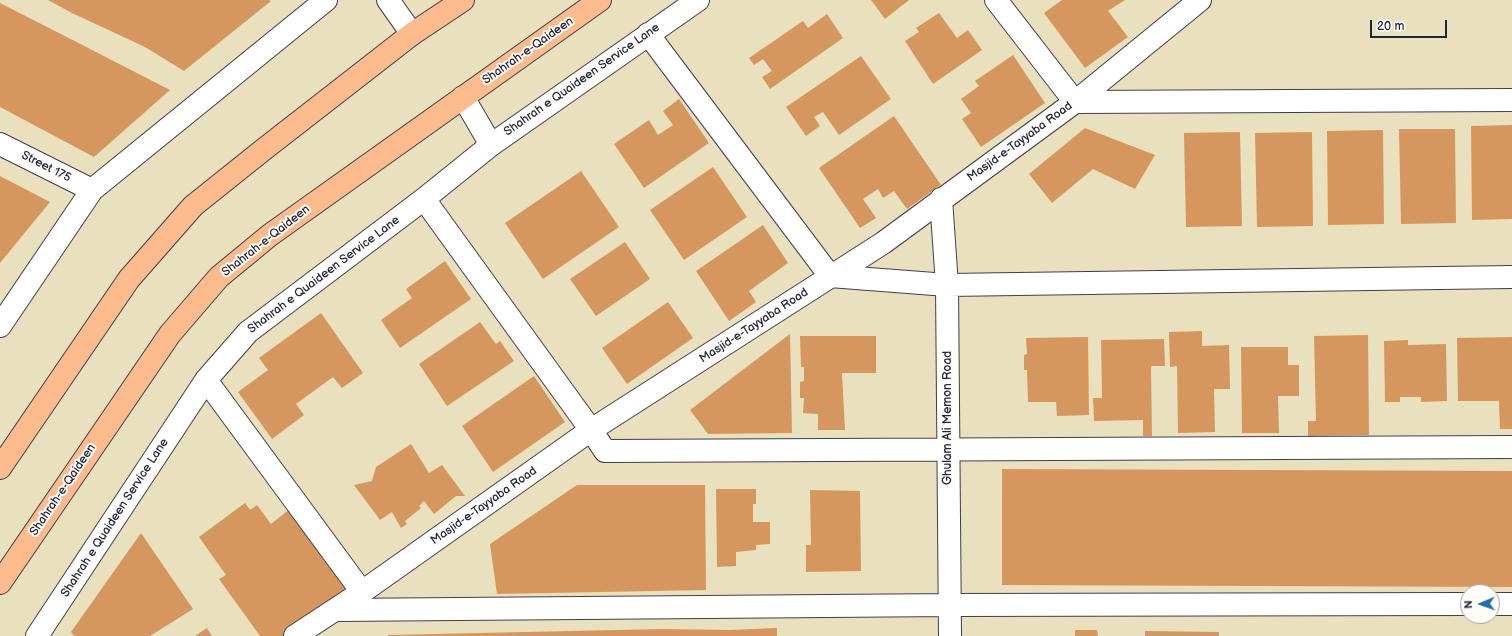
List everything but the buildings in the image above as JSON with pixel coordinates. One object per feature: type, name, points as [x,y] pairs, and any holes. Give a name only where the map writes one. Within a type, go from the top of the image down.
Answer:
[{"type":"main road","points":[[0,468],[129,279],[192,206],[412,34],[463,0]]},
{"type":"main road","name":"Shahrah-e-Qaideen","points":[[0,582],[170,334],[219,278],[270,235],[600,0]]},
{"type":"street","points":[[0,326],[92,190],[326,0]]},
{"type":"street","points":[[388,0],[412,34]]},
{"type":"street","name":"Shahrah e Quaideen Service Lane","points":[[37,636],[206,380],[248,332],[424,199],[490,145],[698,0]]},
{"type":"street","points":[[996,0],[1075,102],[1512,100]]},
{"type":"street","name":"Masjid-e-Tayyaba Road","points":[[295,636],[362,592],[591,430],[883,242],[1075,102],[1200,0]]},
{"type":"street","points":[[648,34],[830,276],[947,285],[1512,277]]},
{"type":"street","points":[[463,97],[490,145]]},
{"type":"street","name":"Street 175","points":[[0,144],[92,190]]},
{"type":"street","points":[[424,199],[605,451],[1512,447]]},
{"type":"street","name":"Ghulam Ali Memon Road","points":[[941,199],[947,285],[950,636]]},
{"type":"street","points":[[206,380],[362,592]]},
{"type":"street","points":[[335,610],[950,605],[1460,604]]},
{"type":"street","points":[[1500,604],[1512,604]]}]
